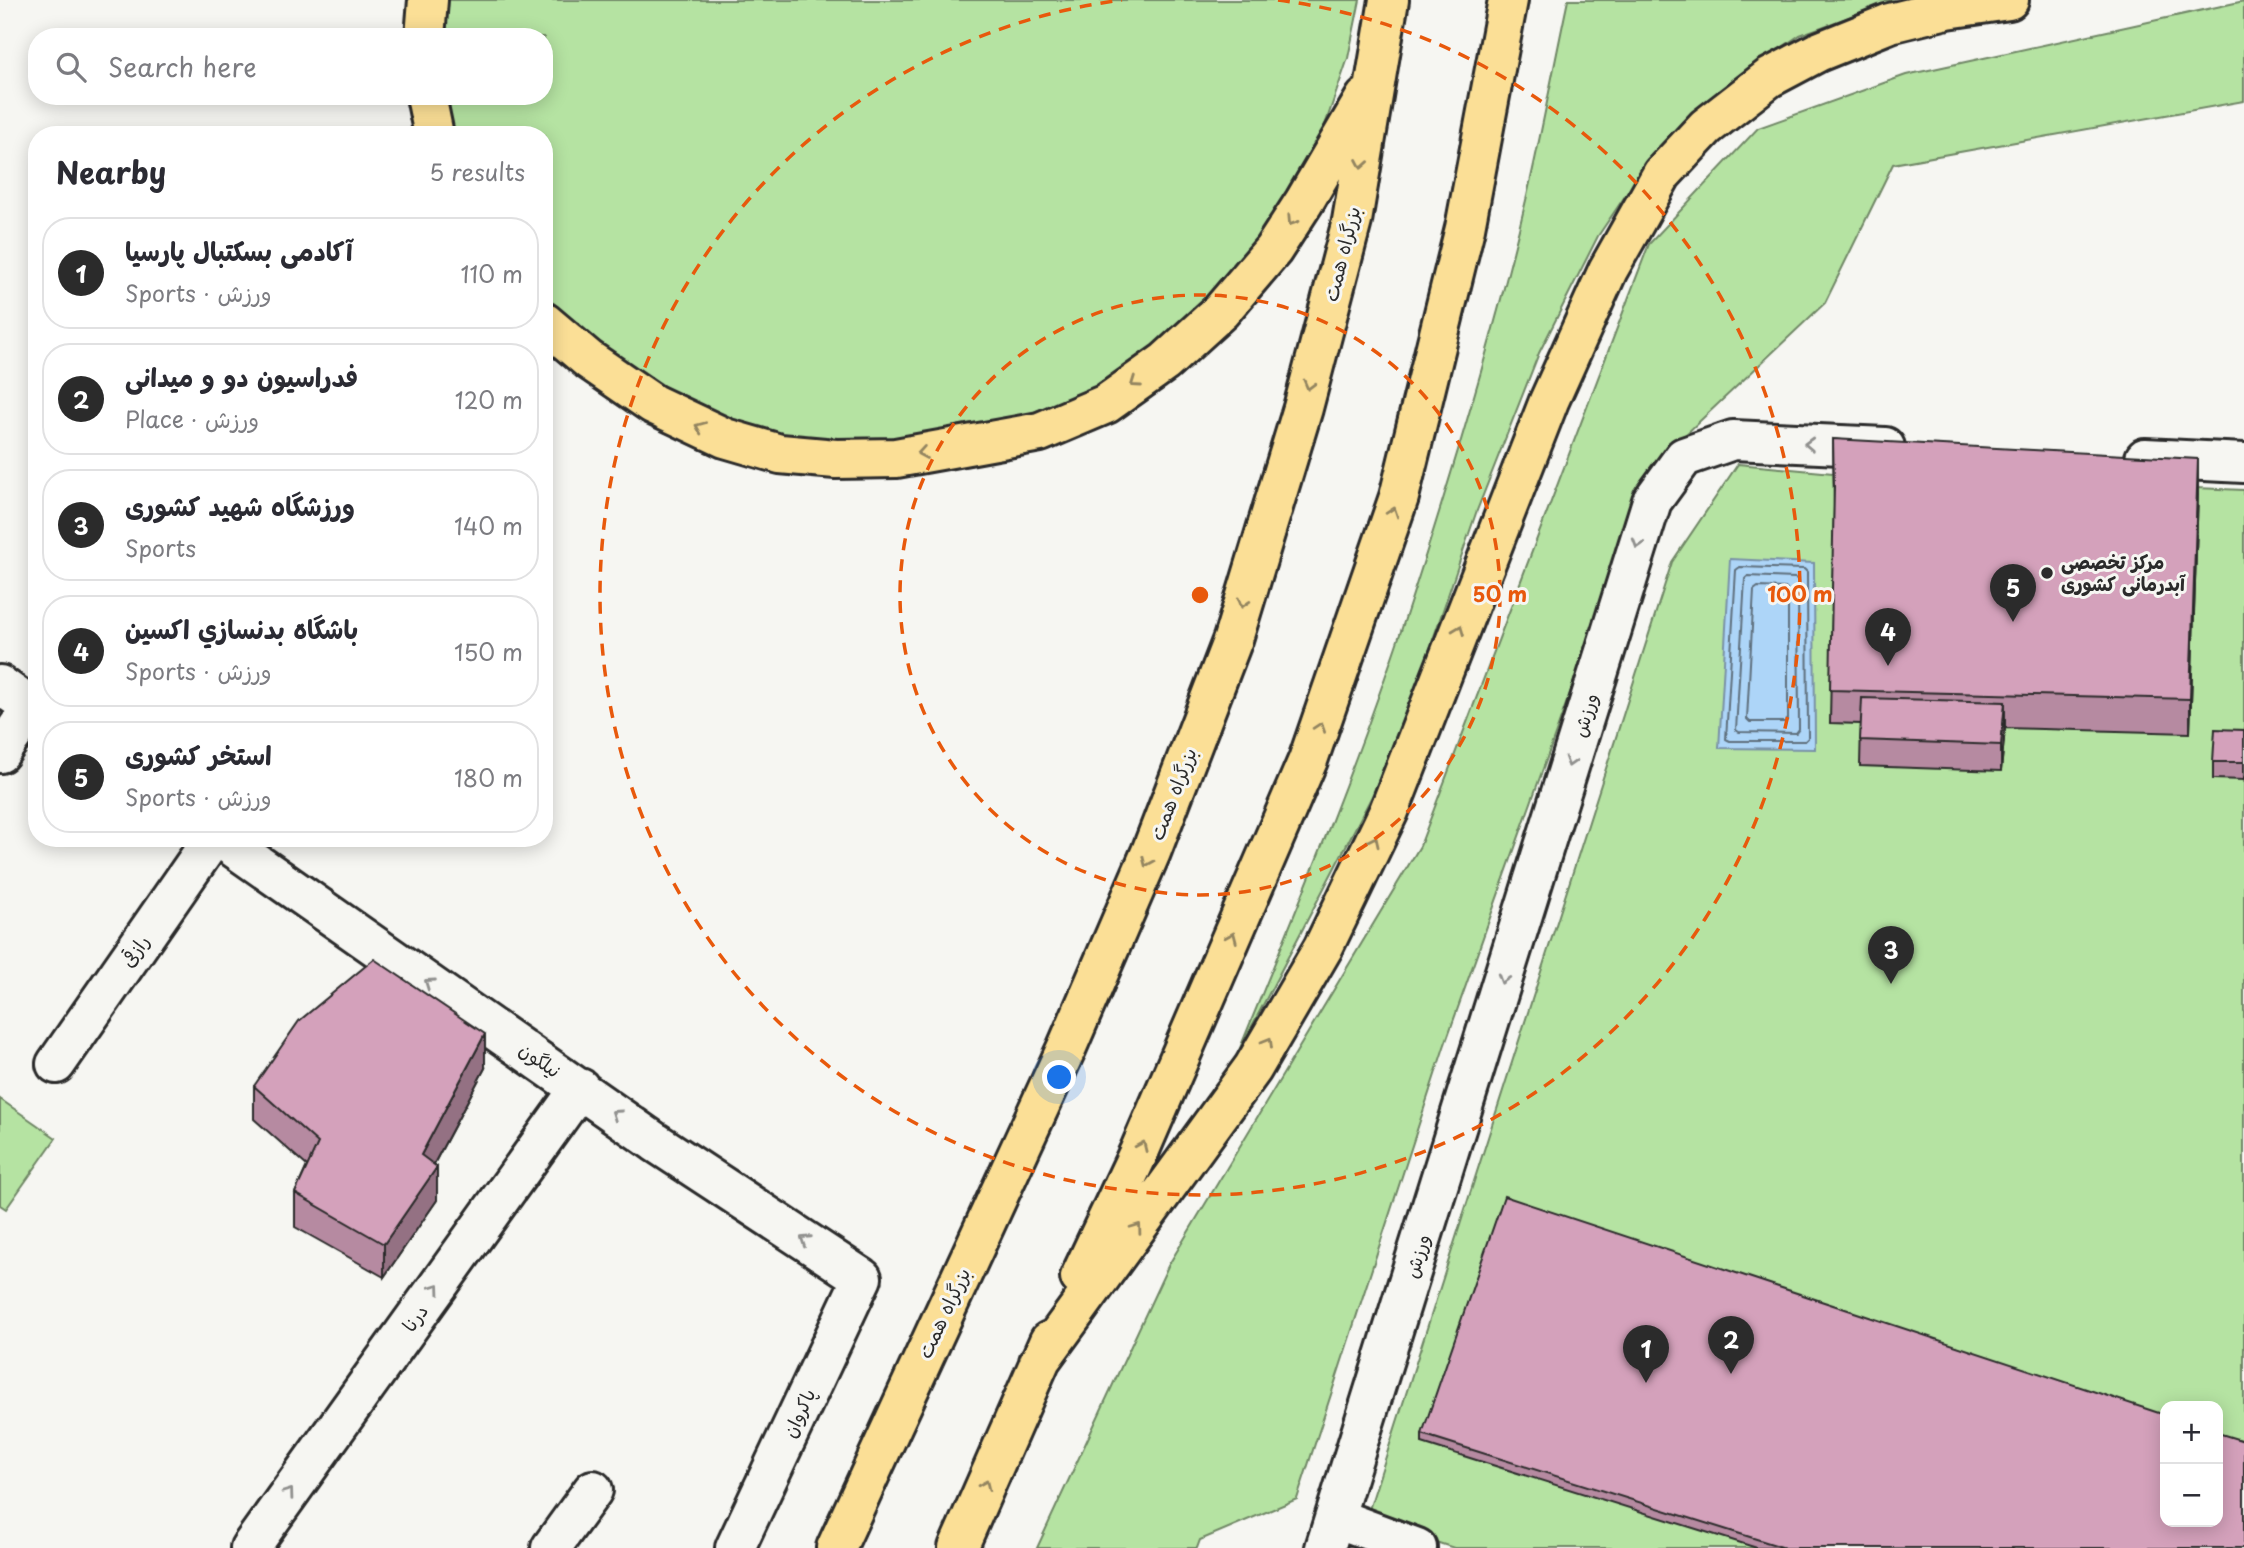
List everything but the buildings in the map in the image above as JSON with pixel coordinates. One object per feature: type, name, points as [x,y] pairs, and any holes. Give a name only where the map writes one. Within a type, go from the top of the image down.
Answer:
[{"type":"highway","points":[[426,28],[428,0]]},
{"type":"highway","name":"بزرگراه همت","points":[[836,1548],[1067,1047],[1151,852],[1233,639],[1303,408],[1352,221],[1389,0]]},
{"type":"highway","points":[[958,1548],[1039,1362],[1139,1152],[1308,760],[1322,721],[1402,483],[1465,228],[1508,0]]},
{"type":"highway","points":[[1039,1362],[1253,1068],[1324,948],[1389,811],[1549,401],[1608,270],[1662,174],[1706,127],[1769,78],[1806,59],[1890,23],[1947,9],[2009,0]]},
{"type":"highway","points":[[553,330],[589,360],[653,404],[725,438],[780,453],[836,459],[896,458],[1040,432],[1105,404],[1166,362],[1221,312],[1273,250],[1377,78]]},
{"type":"highway","points":[[428,105],[432,126]]},
{"type":"street","name":"ورزش","points":[[1330,1533],[1652,501],[1684,457],[1733,440],[1912,448]]},
{"type":"street","points":[[2106,457],[2244,463]]},
{"type":"street","points":[[0,685],[28,705]]},
{"type":"street","points":[[0,753],[28,717]]},
{"type":"street","name":"رازقی","points":[[56,1064],[207,847]]},
{"type":"street","name":"نیلگون","points":[[233,847],[655,1142],[862,1278]]},
{"type":"street","name":"درنا","points":[[250,1548],[580,1088]]},
{"type":"street","name":"پاکروان","points":[[735,1548],[862,1278]]},
{"type":"street","points":[[551,1548],[593,1490]]},
{"type":"street","points":[[1330,1533],[1417,1548]]},
{"type":"green space","points":[[448,0],[1360,0],[1348,58],[1324,128],[1298,188],[1214,295],[1162,345],[1096,387],[1004,423],[892,441],[809,441],[757,429],[676,398],[620,366],[553,308],[553,126],[452,126],[447,105],[553,105],[553,28],[441,26]]},
{"type":"green space","points":[[1568,0],[1896,0],[1800,35],[1729,84],[1682,122],[1638,177],[1598,236],[1539,353],[1476,513],[1424,666],[1372,796],[1238,1053],[1364,735],[1436,522],[1485,359],[1514,250]]},
{"type":"green space","points":[[2244,1],[2244,101],[1893,164],[1825,303],[1650,468],[1444,1047],[1297,1499],[1200,1540],[1197,1548],[1037,1548],[1168,1266],[1420,846],[1649,244],[1758,128],[1906,75]]},
{"type":"green space","points":[[1738,464],[1833,473],[2244,490],[2244,1548],[1454,1548],[1366,1519],[1672,562]]},
{"type":"green space","points":[[0,1099],[56,1138],[6,1209],[0,1205]]},
{"type":"water","points":[[1730,559],[1814,563],[1815,749],[1719,748]]},
{"type":"place","name":"مرکز تخصصی آبدرمانی کشوری","points":[[2047,573]]},
{"type":"place","name":"استخر کشوری","points":[[2013,622]]},
{"type":"place","name":"باشگاه بدنسازي اكسين","points":[[1888,666]]},
{"type":"place","name":"ورزشگاه شهید کشوری","points":[[1891,984]]},
{"type":"place","name":"فدراسیون دو و میدانی","points":[[1731,1374]]},
{"type":"place","name":"آکادمی بسکتبال پارسیا","points":[[1646,1383]]}]
